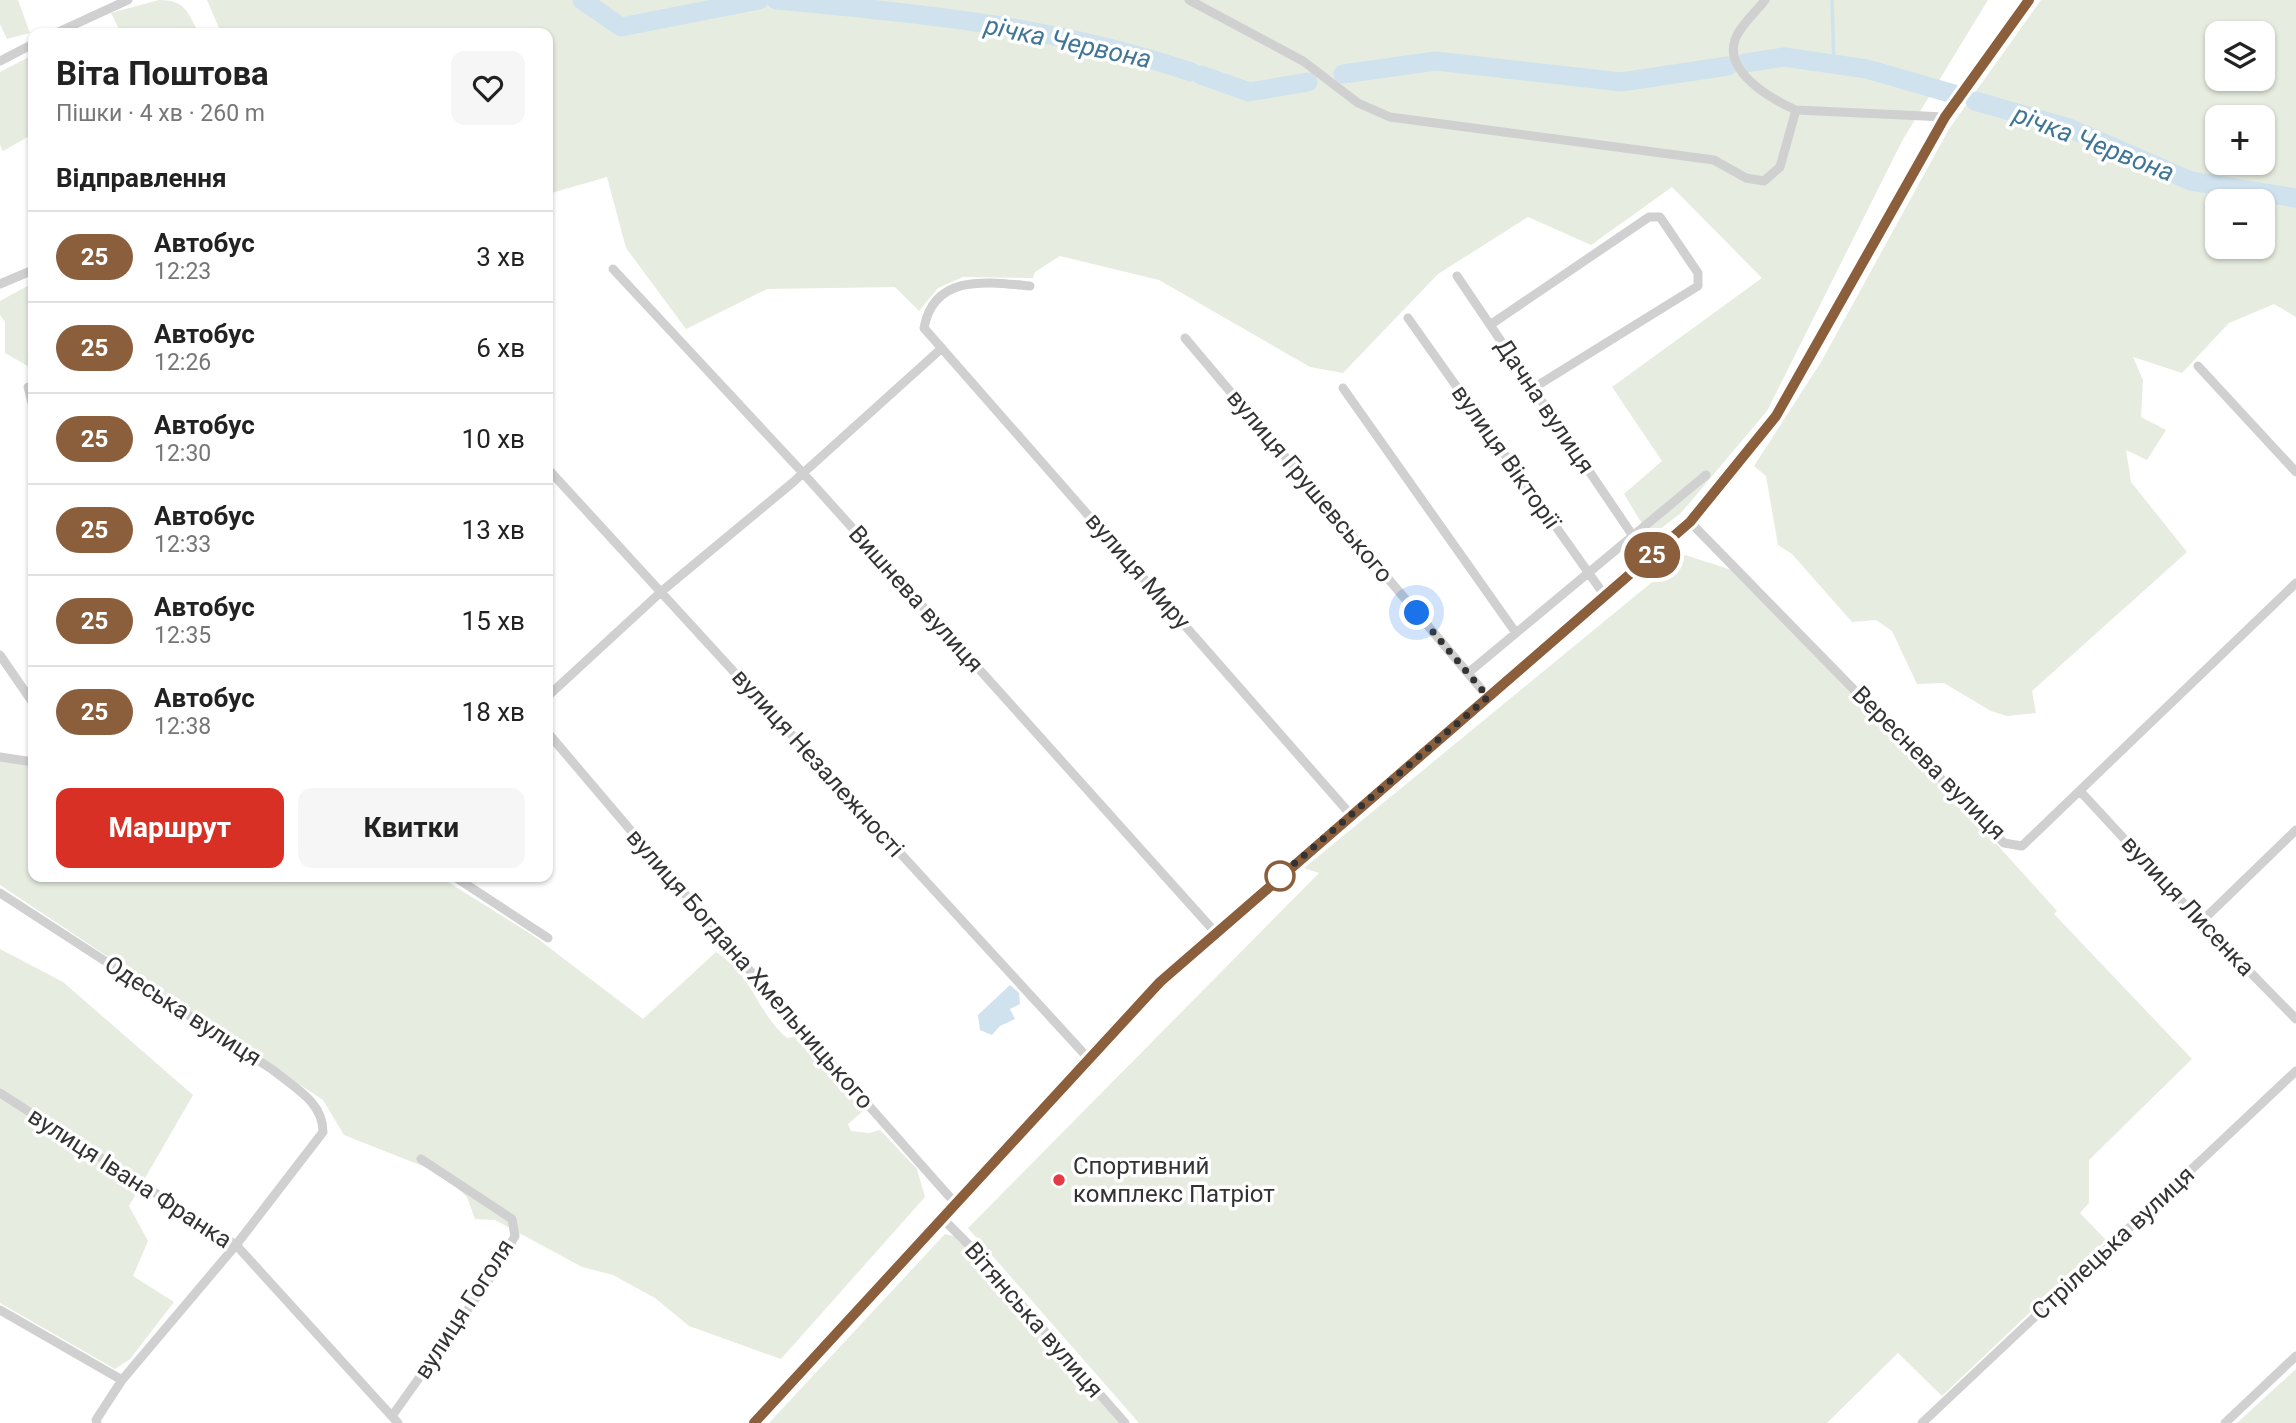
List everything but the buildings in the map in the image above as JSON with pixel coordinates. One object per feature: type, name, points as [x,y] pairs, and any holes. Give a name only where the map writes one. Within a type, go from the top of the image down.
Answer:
[{"type":"street","points":[[67,28],[128,0]]},
{"type":"street","points":[[1189,0],[1303,61],[1358,103],[1390,117],[1714,160],[1746,178],[1764,181],[1780,167],[1796,110]]},
{"type":"street","points":[[1765,0],[1735,39],[1733,55],[1738,70],[1780,103],[1796,110],[1945,117]]},
{"type":"street","points":[[754,1423],[1160,982],[1690,522],[1776,416],[1945,117],[2029,0]]},
{"type":"street","points":[[0,61],[28,47]]},
{"type":"street","points":[[1490,326],[1649,217],[1660,217],[1698,272],[1698,286],[1535,387]]},
{"type":"street","name":"Вишнева вулиця","points":[[613,270],[803,473],[1215,932]]},
{"type":"street","points":[[0,284],[28,272]]},
{"type":"street","name":"Дачна вулиця","points":[[1457,276],[1535,387],[1633,536]]},
{"type":"street","name":"вулиця Миру","points":[[1030,286],[973,281],[943,293],[927,313],[924,328],[1351,815]]},
{"type":"street","name":"вулиця Вікторії","points":[[1408,318],[1605,596]]},
{"type":"street","name":"вулиця Грушевського","points":[[1185,338],[1488,697]]},
{"type":"street","points":[[553,690],[662,591],[803,473],[942,348]]},
{"type":"street","points":[[2198,366],[2296,472]]},
{"type":"street","points":[[1343,388],[1516,633]]},
{"type":"street","name":"вулиця Незалежності","points":[[553,474],[1088,1058]]},
{"type":"street","points":[[1468,673],[1706,475]]},
{"type":"street","name":"Вереснева вулиця","points":[[1690,522],[2004,843],[2022,846],[2296,583]]},
{"type":"street","points":[[0,655],[28,696]]},
{"type":"street","name":"вулиця Богдана Хмельницького","points":[[553,739],[768,992],[955,1203]]},
{"type":"street","points":[[0,757],[28,761]]},
{"type":"street","name":"вулиця Лисенка","points":[[2080,791],[2201,922],[2296,1019]]},
{"type":"street","points":[[2201,922],[2296,830]]},
{"type":"street","points":[[463,882],[548,938]]},
{"type":"street","name":"Одеська вулиця","points":[[0,894],[234,1043],[316,1104],[323,1119],[323,1132],[236,1245]]},
{"type":"street","name":"Стрілецька вулиця","points":[[1922,1423],[2296,1071]]},
{"type":"street","name":"вулиця Івана Франка","points":[[0,1093],[236,1245],[395,1420]]},
{"type":"street","name":"вулиця Гоголя","points":[[395,1420],[515,1236],[512,1220],[421,1159]]},
{"type":"street","name":"Вітянська вулиця","points":[[942,1218],[970,1245],[1125,1423]]},
{"type":"street","points":[[95,1422],[122,1380],[236,1245]]},
{"type":"street","points":[[0,1310],[122,1380]]},
{"type":"street","points":[[2225,1423],[2296,1356]]},
{"type":"shaded area","points":[[0,0],[18,0],[28,34],[7,39],[0,24]]},
{"type":"shaded area","points":[[159,0],[175,2],[185,9],[196,28],[118,28],[111,13]]},
{"type":"shaded area","points":[[207,0],[1988,0],[1902,141],[1767,411],[1681,513],[1650,537],[1624,494],[1662,461],[1612,387],[1762,278],[1672,187],[1591,245],[1528,217],[1438,274],[1343,373],[1310,367],[1159,280],[1060,256],[1035,272],[1033,278],[963,277],[938,288],[919,311],[895,287],[767,289],[686,329],[626,248],[607,177],[553,193],[553,28],[219,28]]},
{"type":"shaded area","points":[[2041,0],[2296,0],[2296,317],[2274,304],[2229,323],[2182,373],[2133,357],[2143,380],[2141,417],[2166,430],[2147,460],[2126,450],[2131,482],[2187,552],[2032,691],[2036,713],[2007,716],[1991,711],[1944,683],[1917,684],[1892,631],[1876,620],[1852,622],[1792,554],[1778,545],[1766,476],[1754,466],[1821,362],[1949,129]]},
{"type":"shaded area","points":[[28,58],[28,137],[3,151],[0,145],[0,72]]},
{"type":"shaded area","points":[[28,286],[28,366],[5,353],[5,322],[0,315],[0,301]]},
{"type":"shaded area","points":[[1685,555],[1735,571],[1820,649],[2057,911],[2054,914],[2192,1059],[2089,1160],[2089,1203],[2080,1213],[2106,1240],[1942,1396],[1898,1353],[1827,1423],[1139,1423],[968,1228],[1319,873],[1304,868]]},
{"type":"shaded area","points":[[0,755],[28,761],[28,882],[448,882],[534,936],[643,1019],[716,952],[728,961],[747,983],[777,1028],[787,1038],[799,1036],[863,1111],[848,1124],[851,1131],[869,1133],[880,1130],[917,1169],[925,1197],[781,1359],[689,1326],[655,1298],[613,1275],[582,1267],[495,1220],[475,1219],[467,1197],[440,1173],[344,1135],[323,1100],[0,885]]},
{"type":"shaded area","points":[[0,949],[63,982],[193,1095],[129,1206],[148,1241],[133,1276],[174,1302],[130,1359],[115,1369],[0,1303]]},
{"type":"shaded area","points":[[945,1234],[969,1240],[1129,1423],[769,1423]]},
{"type":"shaded area","points":[[2296,1369],[2296,1423],[2237,1423]]},
{"type":"water","points":[[1010,985],[1019,993],[1020,1004],[1010,1009],[1015,1019],[1000,1026],[992,1035],[980,1030],[978,1015]]},
{"type":"waterway","name":"річка Червона","points":[[582,0],[621,27],[759,0]]},
{"type":"waterway","name":"річка Червона","points":[[776,0],[934,16],[1038,32],[1140,56],[1191,72]]},
{"type":"waterway","points":[[1832,0],[1834,64]]},
{"type":"waterway","points":[[1745,63],[1784,57],[1867,69],[1957,95]]},
{"type":"waterway","name":"річка Червона","points":[[1343,74],[1436,61],[1621,82],[1728,66]]},
{"type":"waterway","points":[[1201,75],[1249,92],[1308,82]]},
{"type":"waterway","name":"річка Червона","points":[[1975,101],[2069,128],[2191,181],[2296,198]]},
{"type":"bus line","name":"25","points":[[754,1423],[1160,982],[1690,522],[1776,416],[1894,213],[1945,117],[2008,25],[2029,0]]},
{"type":"place","name":"Спортивний комплекс Патріот","points":[[1059,1180]]},
{"type":"route","points":[[1280,876],[1273,882],[1488,697],[1417,613]]}]
